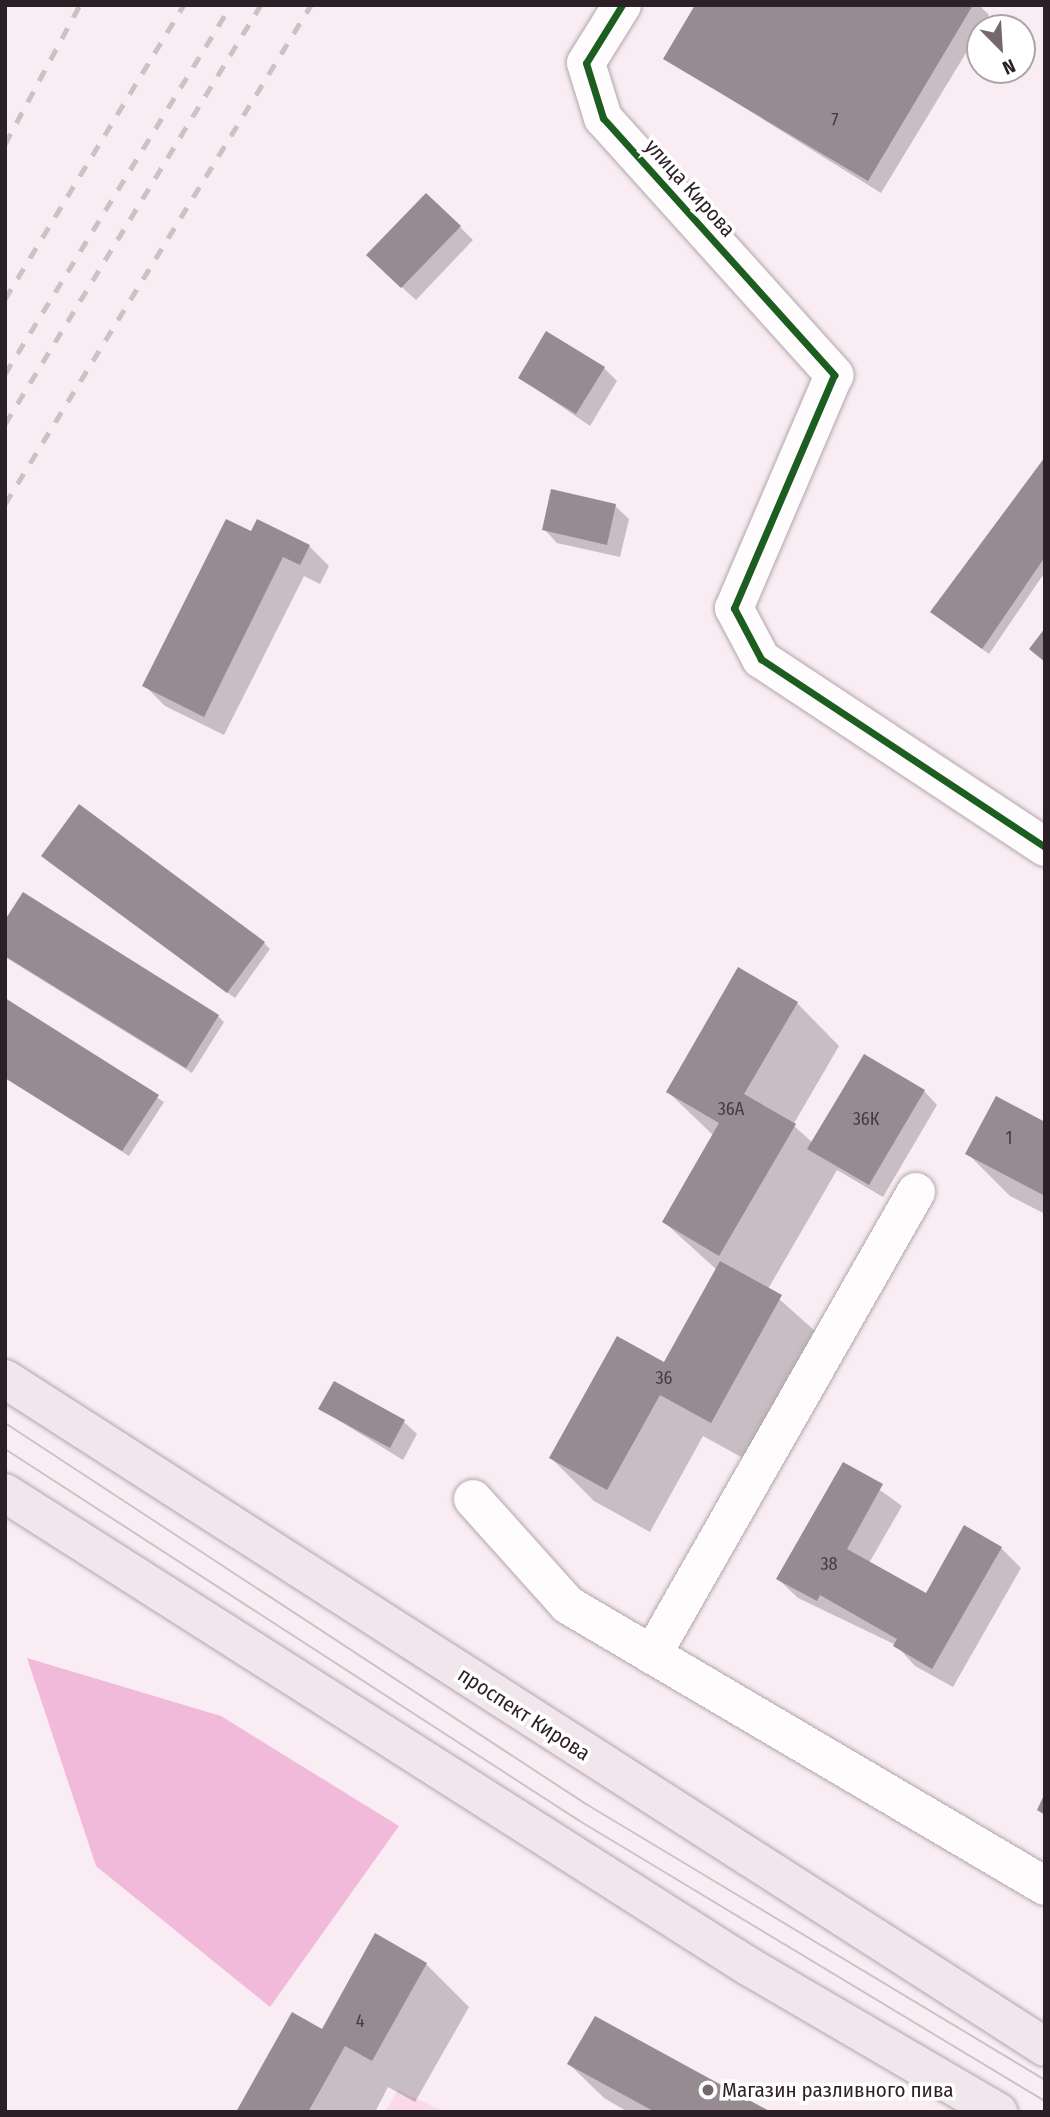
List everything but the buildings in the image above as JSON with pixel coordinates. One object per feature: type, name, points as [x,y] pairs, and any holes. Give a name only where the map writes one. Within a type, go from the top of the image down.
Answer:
[{"type":"main road","name":"проспект Кирова","points":[[5,1379],[1045,2048]]},
{"type":"main road","points":[[14,1499],[748,1966],[998,2112]]},
{"type":"street","name":"улица Кирова","points":[[622,5],[586,63],[603,118],[834,375],[734,608],[761,659],[1045,847]]},
{"type":"street","points":[[652,1655],[916,1192]]},
{"type":"street","points":[[473,1499],[568,1605],[1045,1886]]},
{"type":"shaded area","points":[[27,1658],[221,1716],[399,1826],[270,2007],[96,1866]]},
{"type":"shaded area","points":[[398,2090],[445,2112],[385,2112]]},
{"type":"tram line","points":[[5,1423],[586,1804],[1045,2080]]},
{"type":"tram line","points":[[5,1449],[578,1820],[1045,2101]]},
{"type":"railway","points":[[5,144],[80,5]]},
{"type":"railway","points":[[5,299],[184,5]]},
{"type":"railway","points":[[5,374],[231,5]]},
{"type":"railway","points":[[5,424],[261,5]]},
{"type":"railway","points":[[5,504],[311,5]]},
{"type":"cycle path","points":[[622,5],[586,63],[603,118],[834,375],[734,608],[761,659],[1045,847]]},
{"type":"place","name":"Магазин разливного пива","points":[[708,2090]]}]
